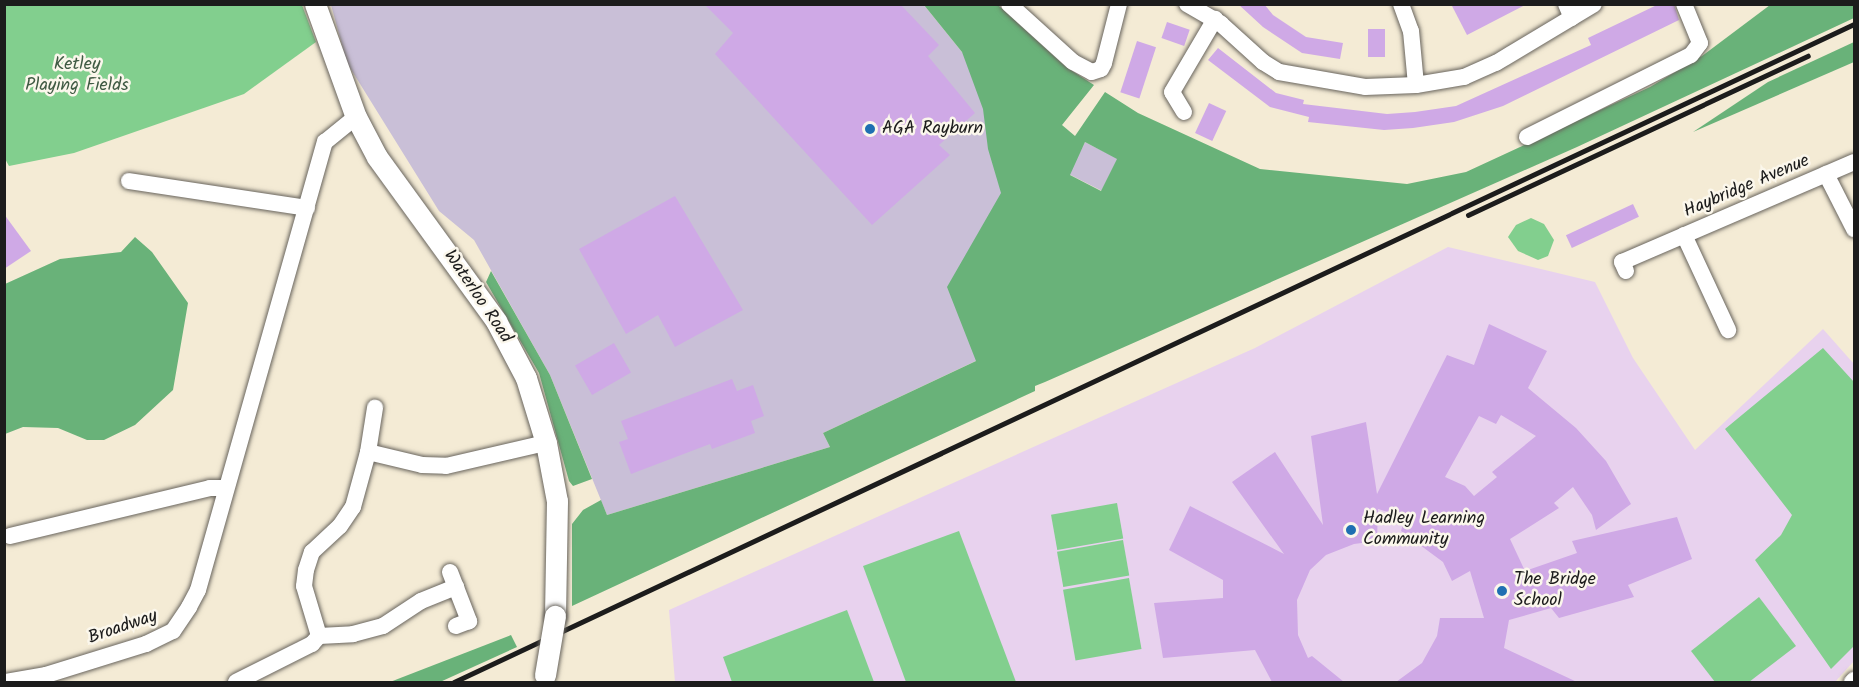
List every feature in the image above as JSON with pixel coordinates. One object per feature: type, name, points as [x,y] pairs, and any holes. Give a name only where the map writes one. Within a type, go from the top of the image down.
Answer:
[{"type":"street","name":"Waterloo Road","points":[[315,4],[356,117],[377,157],[496,321],[526,378],[546,443],[557,501],[555,616],[544,679]]},
{"type":"street","points":[[1009,4],[1073,62],[1096,72],[1104,63],[1119,4]]},
{"type":"street","points":[[1187,4],[1215,19],[1263,62],[1279,72],[1346,87],[1416,85],[1464,77],[1569,11],[1594,4]]},
{"type":"street","points":[[1401,4],[1412,31],[1416,85]]},
{"type":"street","points":[[1527,137],[1691,55],[1701,43],[1684,4]]},
{"type":"street","points":[[1184,112],[1172,92],[1215,19]]},
{"type":"street","name":"Broadway","points":[[6,682],[46,675],[146,644],[172,631],[198,590],[325,142],[356,117]]},
{"type":"street","name":"Haybridge Avenue","points":[[1622,262],[1854,162]]},
{"type":"street","name":"Haybridge Avenue","points":[[1826,174],[1854,229]]},
{"type":"street","points":[[129,181],[307,208]]},
{"type":"street","name":"Haybridge Avenue","points":[[1684,235],[1728,330]]},
{"type":"street","points":[[319,636],[304,586],[306,570],[312,552],[340,526],[353,507],[368,452],[375,408]]},
{"type":"street","points":[[368,452],[422,465],[446,466],[546,443]]},
{"type":"street","points":[[10,536],[210,488],[226,488]]},
{"type":"street","points":[[236,682],[312,644],[319,636],[353,634],[383,626],[453,580],[470,621],[456,626]]},
{"type":"shaded area","points":[[331,5],[924,5],[962,52],[1058,130],[1037,332],[823,433],[830,447],[607,515],[550,375],[474,240],[439,211],[347,63]]},
{"type":"shaded area","points":[[1085,142],[1118,159],[1102,191],[1069,174]]},
{"type":"shaded area","name":"Hadley Learning Community","points":[[1448,247],[1595,282],[1633,358],[1695,450],[1823,329],[1854,364],[1854,661],[1835,682],[675,682],[669,610],[1255,348]]},
{"type":"green space","name":"Ketley Playing Fields","points":[[4,5],[302,5],[316,42],[244,94],[74,153],[9,166],[4,157]]},
{"type":"green space","points":[[924,5],[998,5],[1066,67],[1094,85],[1062,125],[1075,136],[1105,92],[1138,113],[1260,169],[1407,184],[1466,172],[1650,87],[1702,56],[1770,5],[1854,5],[1854,18],[1577,147],[1035,386],[1035,391],[572,606],[572,524],[583,510],[601,500],[607,515],[830,447],[823,433],[976,361],[947,287],[1001,193],[988,149],[983,109],[962,52]],"holes":[[[1085,142],[1117,159],[1101,191],[1070,175]]]},
{"type":"green space","points":[[1854,42],[1854,62],[1693,132],[1768,82]]},
{"type":"green space","points":[[1531,218],[1544,224],[1554,240],[1548,256],[1538,260],[1518,251],[1508,237],[1516,225]]},
{"type":"green space","points":[[135,237],[152,252],[188,303],[173,390],[135,425],[104,440],[87,440],[58,428],[23,427],[5,434],[5,284],[60,259],[121,252]]},
{"type":"green space","points":[[491,271],[550,375],[592,479],[573,486],[569,481],[539,373],[486,282]]},
{"type":"green space","points":[[1823,348],[1854,382],[1854,646],[1831,669],[1755,560],[1781,535],[1792,515],[1725,429]]},
{"type":"green space","points":[[1117,503],[1123,538],[1057,550],[1051,515]]},
{"type":"green space","points":[[959,531],[1016,682],[906,682],[863,566]]},
{"type":"green space","points":[[1123,540],[1129,575],[1063,587],[1057,552]]},
{"type":"green space","points":[[1129,578],[1142,649],[1076,661],[1063,590]]},
{"type":"green space","points":[[1759,597],[1796,646],[1749,682],[1715,682],[1691,651]]},
{"type":"green space","points":[[847,610],[874,682],[732,682],[723,657]]},
{"type":"green space","points":[[511,635],[517,647],[440,682],[390,682]]},
{"type":"building","name":"AGA Rayburn","points":[[704,4],[900,4],[939,45],[928,56],[975,113],[939,145],[950,155],[872,225],[715,54],[733,33]]},
{"type":"building","points":[[1238,4],[1264,4],[1273,15],[1306,37],[1343,43],[1340,59],[1302,53],[1263,27]]},
{"type":"building","points":[[1451,4],[1527,4],[1467,35]]},
{"type":"building","points":[[1659,4],[1674,4],[1679,20],[1503,106],[1454,122],[1413,128],[1384,130],[1308,122],[1309,117],[1270,107],[1208,60],[1218,48],[1276,93],[1304,100],[1303,104],[1387,114],[1415,112],[1456,106],[1591,45],[1588,38]]},
{"type":"building","points":[[1167,22],[1190,30],[1184,46],[1161,38]]},
{"type":"building","points":[[1368,29],[1385,29],[1385,57],[1368,57]]},
{"type":"building","points":[[1137,41],[1156,47],[1139,99],[1120,92]]},
{"type":"building","points":[[1209,103],[1226,111],[1212,141],[1195,133]]},
{"type":"building","points":[[675,196],[743,310],[675,347],[658,315],[626,334],[579,249]]},
{"type":"building","points":[[1633,204],[1639,217],[1572,248],[1566,235]]},
{"type":"building","points":[[4,214],[31,251],[4,269]]},
{"type":"building","points":[[1489,324],[1547,351],[1528,388],[1576,428],[1606,461],[1631,504],[1596,530],[1592,515],[1573,487],[1554,503],[1559,508],[1510,539],[1525,571],[1577,553],[1572,541],[1677,517],[1692,559],[1628,585],[1634,597],[1559,618],[1551,608],[1509,620],[1504,648],[1577,682],[1396,682],[1422,663],[1437,636],[1440,618],[1484,618],[1470,571],[1452,581],[1443,562],[1401,531],[1405,517],[1378,509],[1377,541],[1354,544],[1326,555],[1310,570],[1297,600],[1298,635],[1308,658],[1312,656],[1344,682],[1272,682],[1255,650],[1163,658],[1154,603],[1223,598],[1223,580],[1169,550],[1190,506],[1284,554],[1232,482],[1275,452],[1323,525],[1311,436],[1366,422],[1377,494],[1447,355],[1474,365]],"holes":[[[1501,415],[1536,436],[1492,472],[1497,477],[1474,496],[1465,486],[1445,477],[1479,416],[1496,424]]]},
{"type":"building","points":[[614,343],[631,372],[592,395],[575,366]]},
{"type":"building","points":[[732,379],[737,391],[753,385],[764,416],[751,421],[755,433],[712,449],[710,444],[631,474],[619,442],[628,439],[621,421]]},
{"type":"railway","points":[[454,682],[1854,24]]},
{"type":"railway","points":[[1468,215],[1808,56]]},
{"type":"place","name":"AGA Rayburn","points":[[870,129]]},
{"type":"place","name":"Hadley Learning Community","points":[[1351,530]]},
{"type":"place","name":"The Bridge School","points":[[1502,591]]}]
